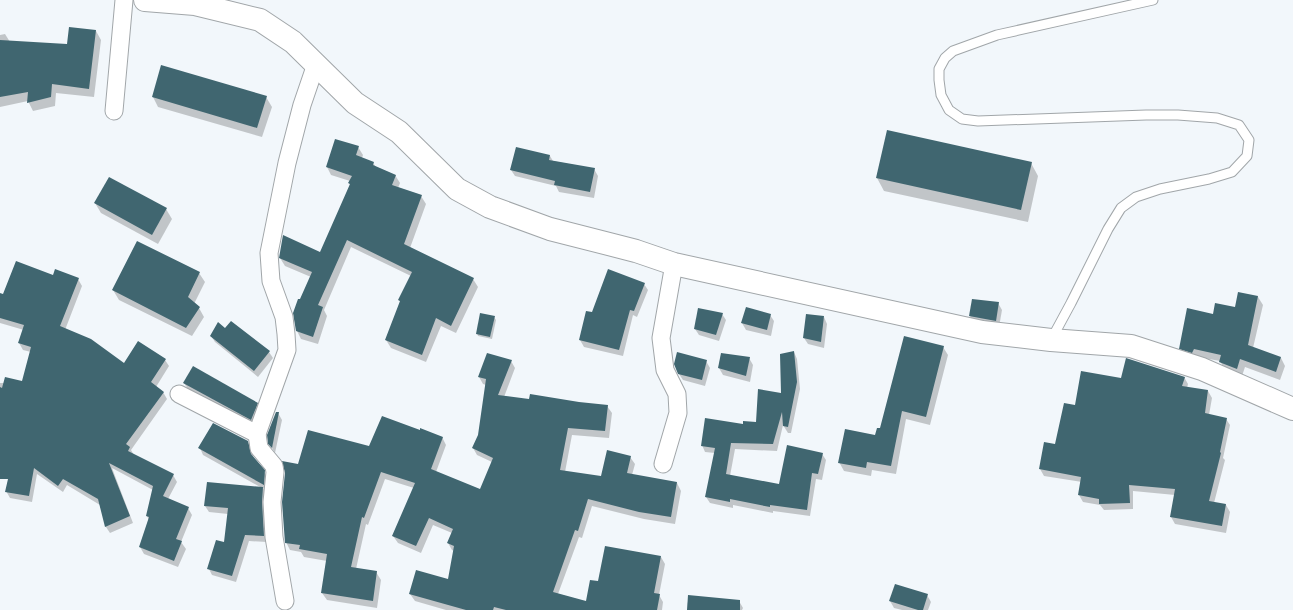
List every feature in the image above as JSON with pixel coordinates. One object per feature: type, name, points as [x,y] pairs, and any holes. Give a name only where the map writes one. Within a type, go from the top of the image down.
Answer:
[{"type":"street","points":[[114,111],[124,0]]},
{"type":"street","points":[[145,0],[195,4],[260,20],[294,42],[354,103],[398,132],[457,189],[490,207],[550,229],[636,251],[674,264],[982,332],[1051,340],[1131,346],[1202,368],[1293,409]]},
{"type":"street","points":[[285,601],[274,537],[272,502],[275,472],[274,466],[259,448],[257,434],[287,350],[284,317],[271,281],[269,253],[292,144],[302,105],[316,64]]},
{"type":"street","points":[[663,464],[678,413],[677,394],[665,370],[662,338],[674,264]]},
{"type":"street","points":[[179,394],[257,434]]},
{"type":"lane","points":[[1051,340],[1072,303],[1108,229],[1121,208],[1136,197],[1160,188],[1210,179],[1232,172],[1247,156],[1249,140],[1239,126],[1217,118],[1178,115],[1146,114],[978,121],[962,119],[949,110],[941,95],[939,80],[940,69],[945,58],[954,52],[997,35],[1152,0]]},
{"type":"building","points":[[69,27],[96,30],[89,89],[52,84],[51,97],[27,103],[28,92],[0,97],[0,40],[67,44]]},
{"type":"building","points":[[161,65],[267,96],[257,128],[152,97]]},
{"type":"building","points":[[887,130],[1032,162],[1021,210],[876,178]]},
{"type":"building","points":[[335,139],[359,146],[356,155],[374,162],[373,165],[396,175],[392,185],[422,195],[404,244],[474,278],[451,326],[436,318],[422,355],[385,340],[400,301],[398,300],[412,272],[347,240],[318,305],[323,307],[313,337],[296,331],[293,313],[298,299],[300,299],[312,272],[279,258],[283,235],[320,252],[350,184],[348,183],[352,176],[326,167]]},
{"type":"building","points":[[516,147],[550,155],[549,160],[595,168],[590,192],[554,185],[555,181],[510,170]]},
{"type":"building","points":[[109,177],[167,208],[152,235],[94,203]]},
{"type":"building","points":[[137,241],[200,272],[188,297],[200,307],[186,328],[112,290]]},
{"type":"building","points":[[16,261],[53,275],[55,269],[79,278],[60,326],[91,339],[124,363],[138,341],[166,359],[151,382],[164,392],[126,444],[130,447],[128,451],[174,474],[163,496],[189,507],[176,539],[182,541],[174,561],[139,547],[149,517],[146,516],[153,486],[109,463],[130,516],[105,527],[98,499],[63,479],[58,486],[34,468],[29,496],[5,492],[8,479],[0,479],[0,387],[2,388],[5,377],[22,381],[31,347],[18,343],[24,325],[0,318],[0,293],[3,294]]},
{"type":"building","points":[[608,269],[645,283],[634,311],[630,310],[619,350],[579,340],[586,311],[592,312]]},
{"type":"building","points":[[1238,292],[1258,296],[1248,345],[1281,357],[1276,372],[1240,359],[1237,369],[1219,362],[1221,355],[1194,349],[1192,353],[1179,349],[1187,308],[1213,314],[1215,303],[1235,307]]},
{"type":"building","points":[[972,299],[999,302],[996,321],[969,316]]},
{"type":"building","points":[[746,307],[771,314],[767,330],[741,323]]},
{"type":"building","points":[[698,308],[723,313],[716,335],[694,329]]},
{"type":"building","points":[[480,313],[495,316],[490,337],[476,334]]},
{"type":"building","points":[[806,314],[824,316],[821,342],[803,338]]},
{"type":"building","points":[[231,321],[270,351],[254,371],[210,336],[218,322],[225,328]]},
{"type":"building","points":[[904,336],[944,346],[926,417],[902,411],[891,466],[867,462],[866,468],[838,463],[845,429],[875,435],[877,428],[880,428]]},
{"type":"building","points":[[794,351],[797,382],[788,427],[783,426],[782,412],[773,444],[731,443],[726,474],[779,484],[787,445],[823,453],[818,474],[812,473],[807,510],[770,505],[770,507],[730,499],[730,502],[705,497],[715,448],[701,446],[705,418],[743,424],[743,421],[756,422],[758,389],[781,393],[780,354]]},
{"type":"building","points":[[677,352],[707,360],[702,380],[678,374],[674,364]]},
{"type":"building","points":[[487,353],[512,360],[498,395],[529,399],[530,394],[608,405],[605,431],[568,428],[560,470],[601,476],[607,450],[631,456],[627,473],[677,482],[671,517],[639,512],[588,499],[578,531],[575,530],[553,592],[586,601],[590,580],[598,581],[605,546],[661,556],[654,593],[660,594],[657,610],[506,610],[494,607],[493,610],[466,610],[409,594],[416,570],[448,579],[454,546],[447,543],[453,529],[429,518],[416,546],[392,536],[415,483],[381,472],[364,518],[362,517],[351,567],[377,571],[373,601],[321,593],[327,554],[299,549],[300,545],[285,543],[282,502],[285,473],[282,461],[298,464],[308,430],[369,446],[382,416],[420,430],[420,428],[443,437],[431,469],[480,489],[493,458],[472,448],[478,435],[486,379],[478,377]]},
{"type":"building","points":[[721,353],[750,357],[746,376],[718,368]]},
{"type":"building","points":[[1126,358],[1185,377],[1182,386],[1208,390],[1205,413],[1227,418],[1221,453],[1209,501],[1226,504],[1222,526],[1170,517],[1175,489],[1129,485],[1130,503],[1099,504],[1099,499],[1078,495],[1081,477],[1039,469],[1044,442],[1055,444],[1064,403],[1075,405],[1081,371],[1121,378]]},
{"type":"building","points":[[193,366],[258,403],[251,420],[183,383]]},
{"type":"building","points":[[276,412],[279,412],[272,448],[268,444],[267,435]]},
{"type":"building","points":[[213,423],[248,441],[251,454],[265,470],[264,485],[198,448]]},
{"type":"building","points":[[207,482],[263,487],[262,502],[264,536],[245,535],[232,576],[207,569],[216,540],[224,542],[228,508],[204,506]]},
{"type":"building","points":[[895,584],[928,594],[923,610],[918,610],[889,601]]},
{"type":"building","points":[[688,595],[740,600],[740,610],[687,610]]}]
